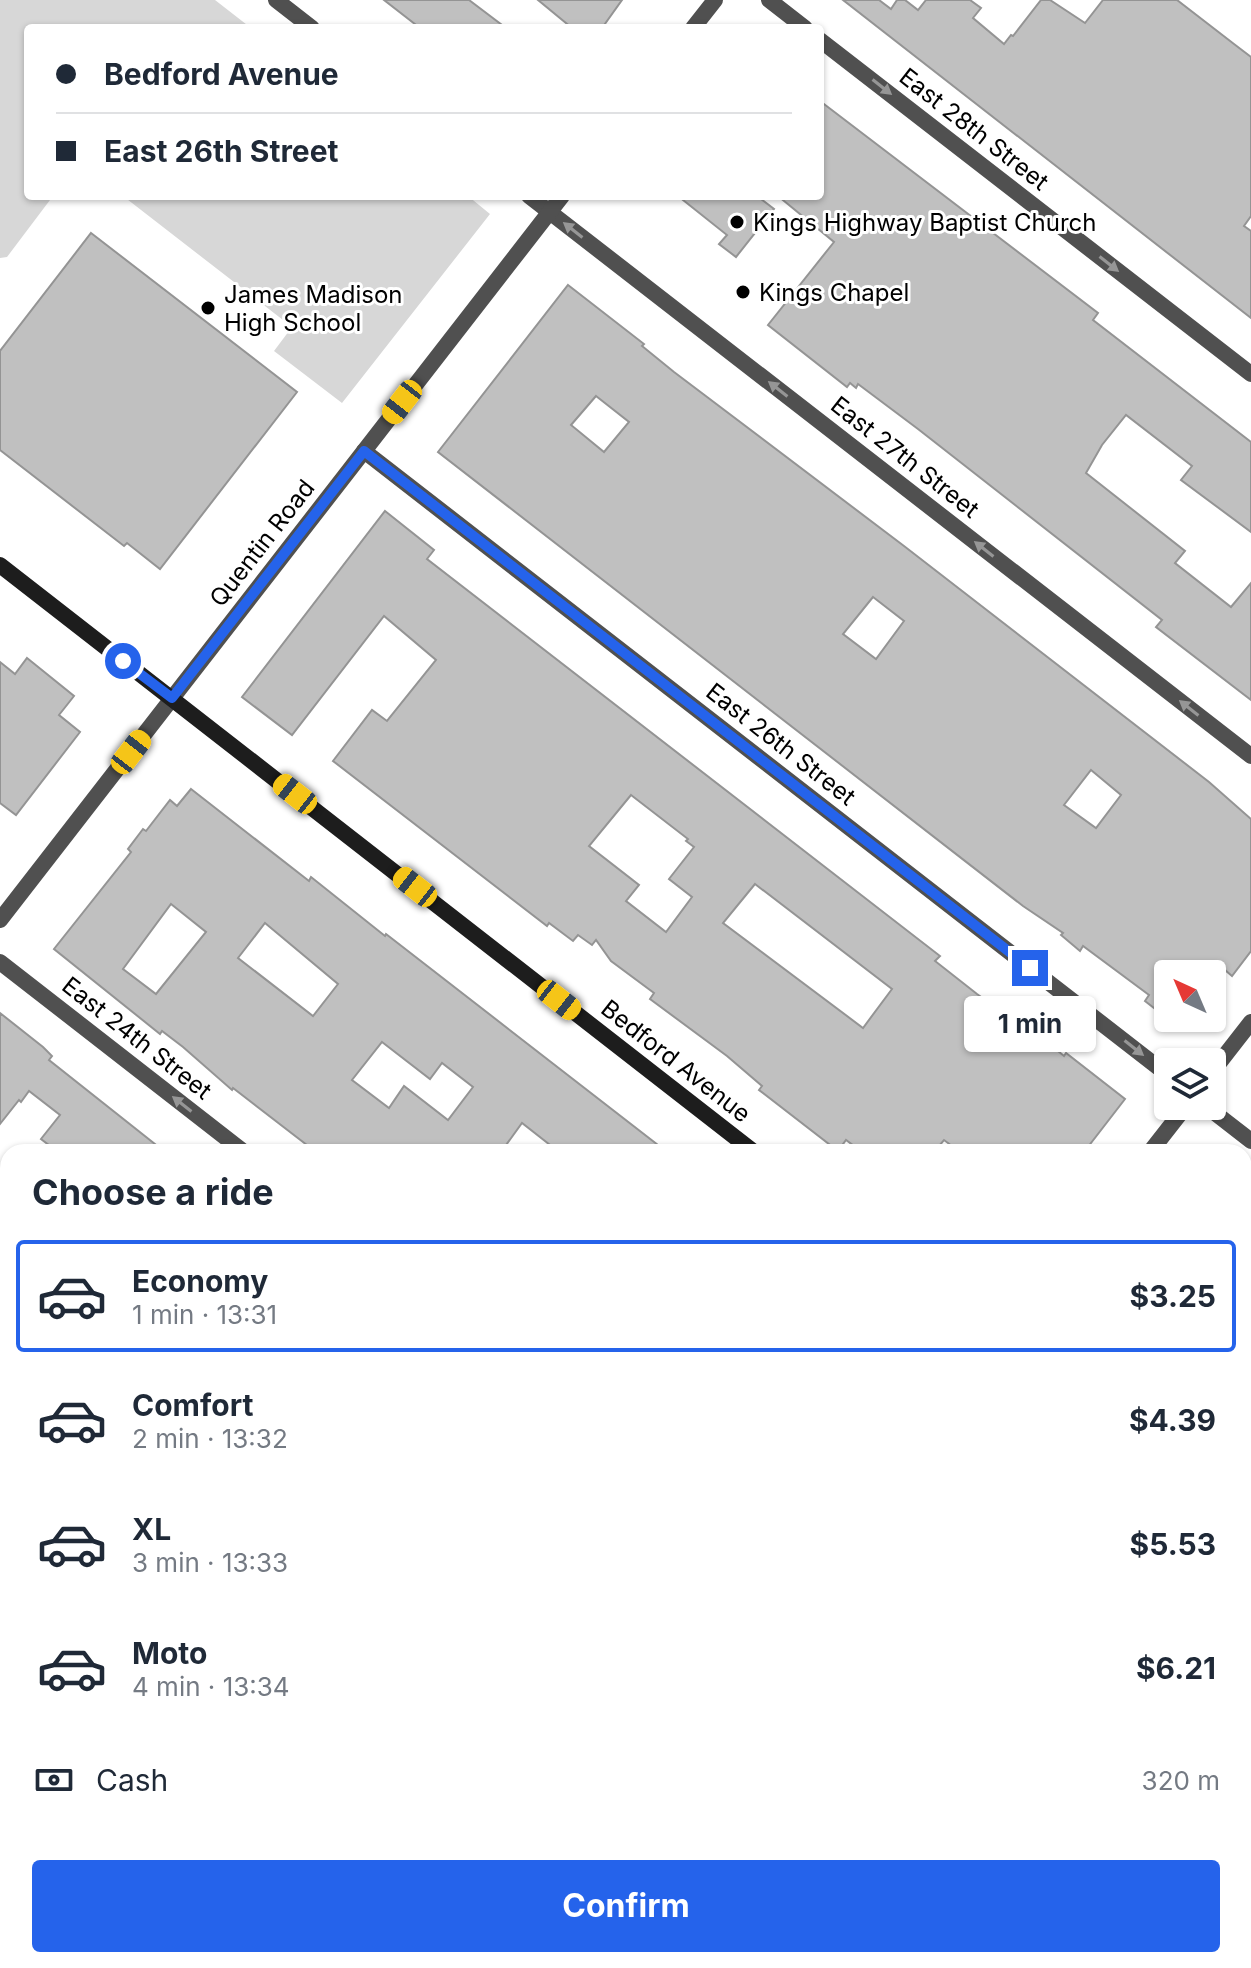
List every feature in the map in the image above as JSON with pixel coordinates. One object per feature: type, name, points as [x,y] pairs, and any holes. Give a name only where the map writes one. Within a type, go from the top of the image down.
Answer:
[{"type":"main road","name":"Bedford Avenue","points":[[0,565],[744,1144]]},
{"type":"street","points":[[276,0],[307,24]]},
{"type":"street","points":[[696,24],[715,0]]},
{"type":"street","points":[[769,0],[800,24]]},
{"type":"street","name":"East 28th Street","points":[[824,43],[1251,374]]},
{"type":"street","name":"East 27th Street","points":[[534,200],[1251,756]]},
{"type":"street","name":"Quentin Road","points":[[0,920],[559,200]]},
{"type":"street","name":"East 26th Street","points":[[364,451],[1154,1064]]},
{"type":"street","name":"East 24th Street","points":[[0,962],[234,1144]]},
{"type":"street","points":[[1226,1054],[1251,1022]]},
{"type":"street","points":[[1156,1144],[1175,1120]]},
{"type":"street","points":[[1224,1120],[1251,1141]]},
{"type":"shaded area","points":[[0,0],[215,0],[246,24],[24,24],[24,200],[50,200],[7,257],[0,258]]},
{"type":"shaded area","points":[[128,200],[473,200],[490,214],[342,403],[274,351],[292,327]]},
{"type":"building","points":[[384,0],[469,0],[501,24],[415,24]]},
{"type":"building","points":[[538,0],[622,0],[605,24],[567,24]]},
{"type":"building","points":[[843,0],[879,0],[891,9],[897,0],[905,0],[918,10],[926,0],[970,0],[981,8],[973,18],[1004,44],[1041,0],[1050,0],[1085,23],[1103,0],[1177,0],[1251,57],[1251,216],[1244,226],[1251,231],[1251,318]]},
{"type":"building","points":[[824,104],[1098,313],[1093,320],[1251,442],[1251,532],[1181,480],[1192,466],[1126,415],[1102,445],[1086,473],[1185,551],[1175,563],[1231,607],[1251,583],[1251,700],[1156,627],[1162,620],[918,429],[858,384],[856,388],[850,383],[847,387],[768,325],[834,242],[783,200],[824,200]]},
{"type":"building","name":"Kings Highway Baptist Church","points":[[683,200],[762,200],[774,209],[736,257],[719,244],[727,235]]},
{"type":"building","points":[[91,233],[297,392],[160,569],[127,543],[124,546],[0,450],[0,351]]},
{"type":"building","points":[[568,285],[644,344],[642,346],[674,372],[1209,782],[1251,819],[1251,951],[1232,976],[1226,971],[1226,960],[1154,960],[1154,1008],[1145,1001],[1149,995],[1083,946],[1080,951],[1061,935],[1063,933],[1023,906],[438,452]],"holes":[[[596,396],[629,422],[604,452],[571,425]],[[873,597],[904,621],[876,659],[843,634]],[[1091,770],[1121,795],[1096,828],[1064,805]]]},
{"type":"building","points":[[385,511],[434,550],[427,559],[940,956],[935,961],[977,994],[998,1009],[1002,1004],[1064,1056],[1066,1053],[1125,1099],[1090,1144],[949,1144],[944,1140],[941,1144],[851,1144],[846,1140],[843,1144],[829,1144],[759,1090],[762,1086],[727,1056],[650,999],[654,993],[611,961],[596,940],[592,945],[578,935],[573,941],[549,923],[547,926],[333,761],[372,710],[387,721],[436,660],[384,616],[292,735],[242,697]],"holes":[[[631,795],[688,839],[686,841],[694,847],[669,879],[692,897],[666,932],[626,901],[639,885],[589,846]],[[755,884],[892,989],[863,1028],[723,923]]]},
{"type":"building","points":[[27,658],[74,696],[59,715],[80,732],[16,815],[0,803],[0,662],[15,674]]},
{"type":"building","points":[[191,789],[309,881],[311,877],[386,934],[657,1144],[549,1144],[522,1123],[507,1144],[306,1144],[232,1090],[183,1047],[162,1031],[160,1034],[54,949],[131,852],[128,849],[143,829],[146,831],[170,800],[177,806]],"holes":[[[171,904],[206,932],[156,994],[123,969]],[[265,923],[338,984],[313,1016],[238,958]],[[382,1042],[430,1079],[442,1063],[473,1087],[448,1120],[404,1086],[389,1108],[352,1080]]]},
{"type":"building","points":[[0,1013],[43,1047],[52,1056],[49,1060],[155,1144],[48,1144],[41,1139],[60,1115],[29,1091],[0,1124]]},
{"type":"place","name":"Kings Highway Baptist Church","points":[[737,222]]},
{"type":"place","name":"Kings Chapel","points":[[743,292]]},
{"type":"place","name":"James Madison High School","points":[[208,308]]},
{"type":"route","points":[[123,661],[172,698],[364,451],[1030,968]]}]
